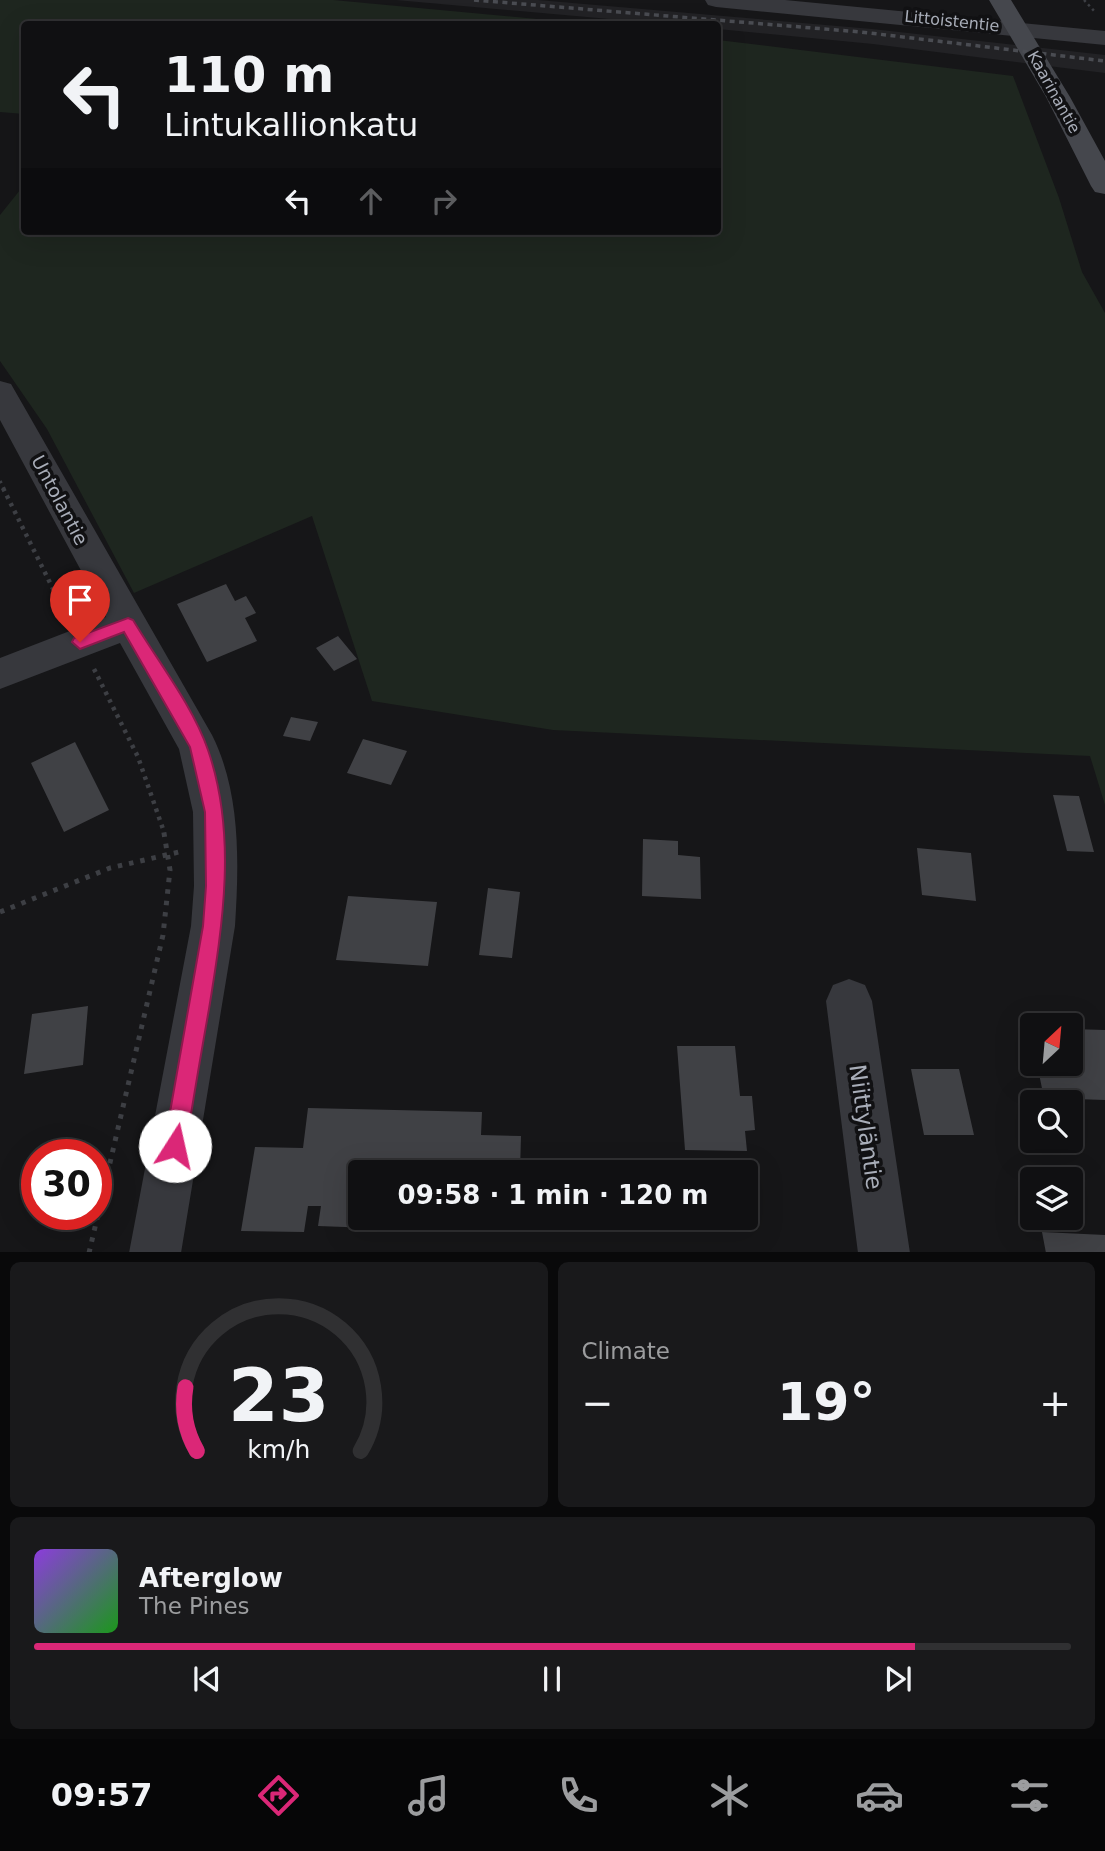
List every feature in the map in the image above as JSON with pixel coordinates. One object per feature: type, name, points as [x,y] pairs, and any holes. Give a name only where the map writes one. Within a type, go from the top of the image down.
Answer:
[{"type":"main road","name":"Kaarinantie","points":[[1000,0],[1058,97],[1105,186]]},
{"type":"street","name":"Littoistentie","points":[[716,0],[1105,38]]},
{"type":"street","name":"Untolantie","points":[[0,391],[198,747],[214,812],[216,886],[213,926],[155,1252]]},
{"type":"street","points":[[0,674],[128,624]]},
{"type":"street","name":"Niittyläntie","points":[[849,1001],[884,1252]]},
{"type":"path","points":[[0,481],[141,759],[158,802],[169,853],[169,893],[151,989],[89,1252]]},
{"type":"path","points":[[0,912],[91,875],[169,853]]},
{"type":"shaded area","points":[[0,0],[333,0],[558,21],[21,21],[21,114],[0,112]]},
{"type":"shaded area","points":[[396,0],[538,0],[872,29],[1105,55],[1105,73],[873,44],[721,29],[721,21],[632,21]]},
{"type":"shaded area","points":[[721,40],[1013,76],[1059,198],[1082,272],[1105,313],[1105,805],[1090,756],[553,730],[372,701],[312,516],[134,593],[47,429],[0,361],[0,215],[21,189],[21,235],[721,235]]},
{"type":"building","points":[[226,584],[235,601],[246,596],[256,613],[245,618],[257,641],[207,662],[177,604]]},
{"type":"building","points":[[338,636],[357,659],[334,671],[316,648]]},
{"type":"building","points":[[291,717],[318,722],[310,741],[283,736]]},
{"type":"building","points":[[363,739],[407,751],[391,785],[347,773]]},
{"type":"building","points":[[75,742],[109,810],[64,832],[31,763]]},
{"type":"building","points":[[1053,795],[1079,796],[1094,852],[1067,851]]},
{"type":"building","points":[[643,839],[678,841],[678,855],[700,857],[701,899],[642,896]]},
{"type":"building","points":[[917,848],[971,853],[976,901],[922,895]]},
{"type":"building","points":[[488,888],[520,892],[512,958],[479,955]]},
{"type":"building","points":[[348,896],[437,902],[428,966],[336,960]]},
{"type":"building","points":[[88,1006],[83,1065],[24,1074],[32,1014]]},
{"type":"building","points":[[1083,1029],[1105,1030],[1105,1100],[1083,1099],[1083,1090],[1042,1090],[1039,1076],[1083,1076]]},
{"type":"building","points":[[677,1046],[735,1046],[740,1096],[752,1096],[755,1130],[745,1131],[747,1151],[685,1150]]},
{"type":"building","points":[[911,1069],[959,1069],[974,1135],[924,1135]]},
{"type":"building","points":[[308,1108],[482,1112],[481,1135],[521,1136],[520,1160],[348,1160],[348,1227],[318,1226],[321,1206],[308,1206],[304,1232],[241,1231],[255,1147],[303,1148]]},
{"type":"building","points":[[1042,1232],[1105,1235],[1105,1252],[1046,1252]]},
{"type":"railway","points":[[474,0],[861,32],[1105,61]]},
{"type":"route","points":[[80,642],[128,624],[183,717],[198,747],[208,776],[214,812],[216,886],[213,926],[175,1146]]}]
